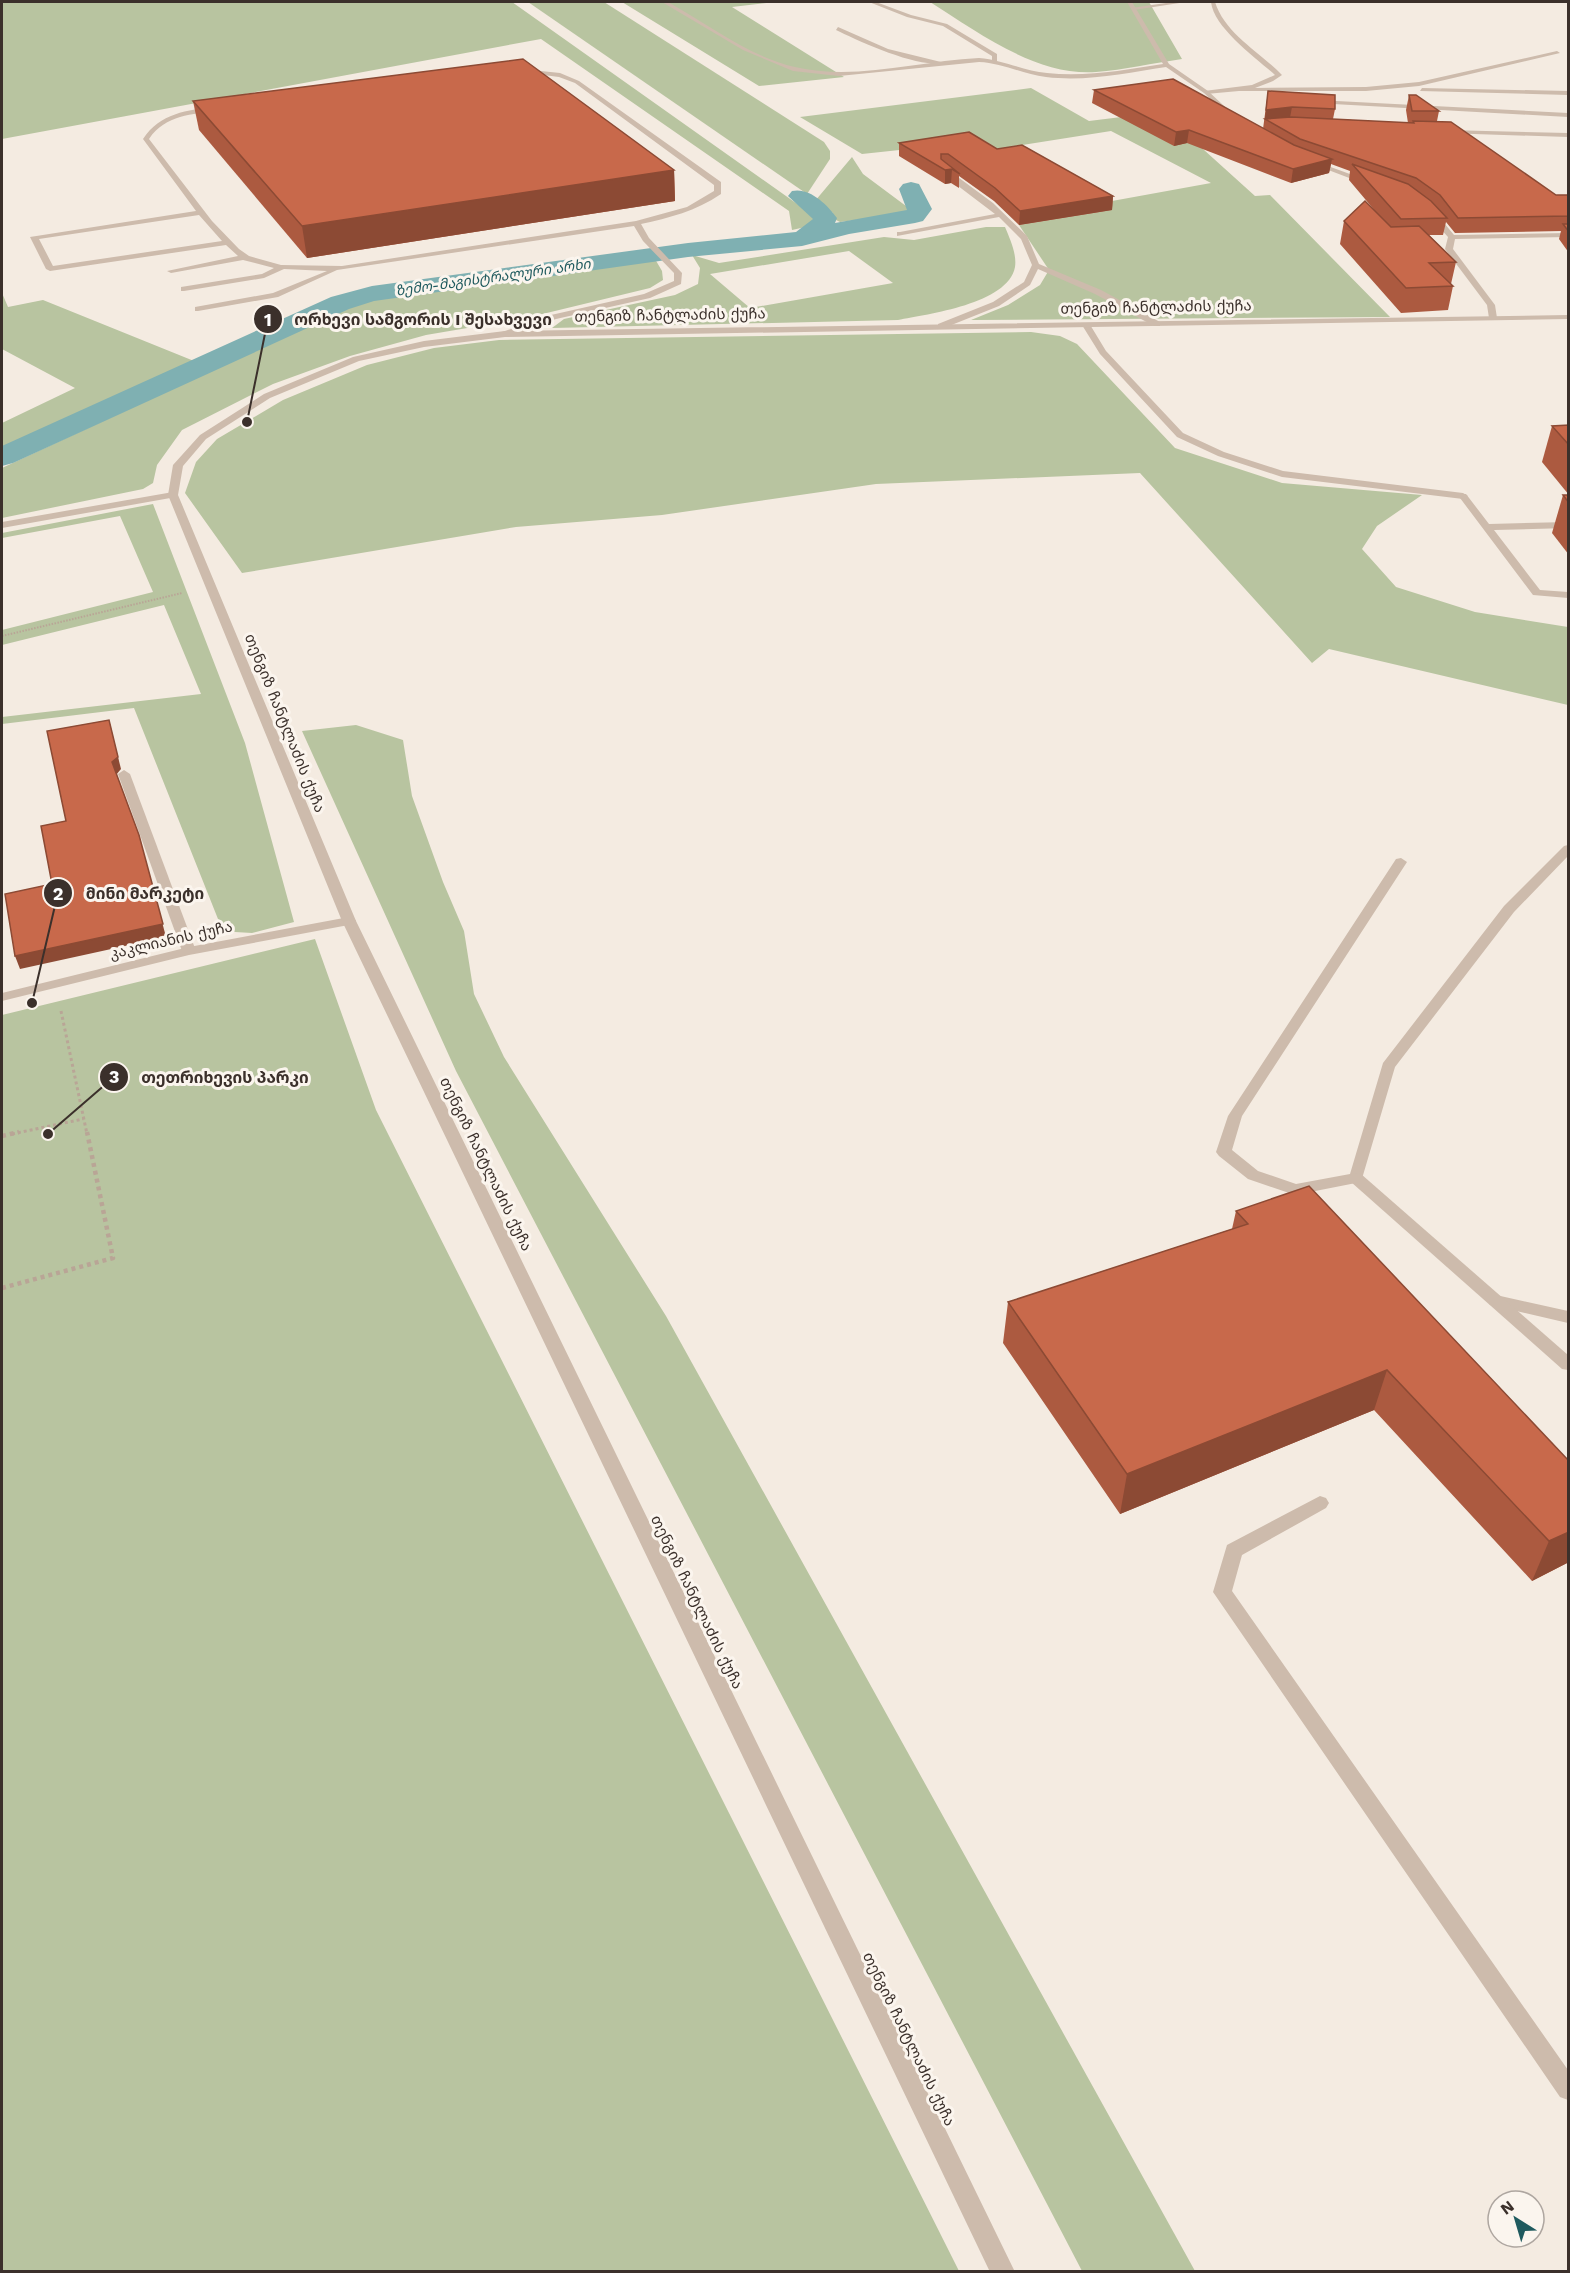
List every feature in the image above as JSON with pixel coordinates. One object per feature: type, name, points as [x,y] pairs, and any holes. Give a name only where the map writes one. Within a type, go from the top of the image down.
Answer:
[{"type":"street","points":[[665,2],[773,63],[795,70],[828,74],[853,73],[938,62],[994,61],[1042,75],[1067,77],[1167,66]]},
{"type":"street","points":[[872,2],[909,16],[945,25],[995,55],[994,61]]},
{"type":"street","points":[[1183,2],[1132,5],[1167,66],[1206,92],[1242,124]]},
{"type":"street","points":[[1213,2],[1224,24],[1279,75],[1270,81],[1242,90]]},
{"type":"street","points":[[838,29],[880,50],[914,59],[938,62]]},
{"type":"street","points":[[1393,87],[1453,78],[1557,53]]},
{"type":"street","points":[[220,108],[168,118],[152,127],[146,139],[227,243],[245,257],[267,264],[342,268],[636,223],[688,211],[704,203],[718,192],[718,184],[578,82],[560,75],[533,71],[514,72]]},
{"type":"street","points":[[1206,92],[1393,87],[1450,92],[1569,93]]},
{"type":"street","points":[[1312,101],[1569,116]]},
{"type":"street","points":[[1437,131],[1569,135]]},
{"type":"street","points":[[1306,159],[1378,186]]},
{"type":"street","points":[[944,170],[990,205],[1024,238],[1036,265],[1081,282],[1157,324]]},
{"type":"street","points":[[1424,209],[1452,237],[1569,235]]},
{"type":"street","points":[[203,212],[34,237],[50,268],[227,243]]},
{"type":"street","points":[[900,234],[1000,215]]},
{"type":"street","points":[[506,334],[554,316],[647,296],[678,282],[678,273],[636,223]]},
{"type":"street","points":[[1452,237],[1449,249],[1491,305],[1492,318]]},
{"type":"street","points":[[171,271],[245,257]]},
{"type":"street","points":[[941,326],[996,304],[1027,283],[1036,265]]},
{"type":"street","points":[[184,288],[264,276],[285,266]]},
{"type":"street","points":[[198,309],[274,295],[342,268]]},
{"type":"street","name":"თენგიზ ჩანტლაძის ქუჩა","points":[[1003,2271],[349,921],[173,495],[178,465],[203,437],[267,396],[356,359],[424,344],[506,334],[1569,317]]},
{"type":"street","points":[[1086,325],[1103,352],[1180,435],[1221,454],[1282,474],[1463,496],[1537,593],[1569,595]]},
{"type":"street","points":[[2,525],[173,495]]},
{"type":"street","points":[[1488,527],[1569,525]]},
{"type":"street","points":[[124,774],[189,951]]},
{"type":"street","points":[[1356,1178],[1388,1066],[1509,909],[1569,849]]},
{"type":"street","points":[[1356,1178],[1295,1190],[1253,1175],[1224,1152],[1235,1116],[1401,862]]},
{"type":"street","name":"კაკლიანის ქუჩა","points":[[2,997],[189,951],[349,921]]},
{"type":"street","points":[[1356,1178],[1569,1364]]},
{"type":"street","points":[[1496,1301],[1569,1317]]},
{"type":"street","points":[[1320,1503],[1234,1550],[1222,1592],[1569,2089]]},
{"type":"path","points":[[2,636],[211,586]]},
{"type":"path","points":[[2,1288],[113,1258],[56,984]]},
{"type":"path","points":[[2,1136],[83,1119]]},
{"type":"green space","points":[[2,2],[512,2],[817,218],[810,226],[792,230],[789,211],[541,39],[2,139]]},
{"type":"green space","points":[[528,2],[604,2],[824,142],[830,151],[830,159],[807,194]]},
{"type":"green space","points":[[622,2],[775,2],[732,7],[844,77],[759,86]]},
{"type":"green space","points":[[930,2],[1149,2],[1182,59],[1096,72],[1051,67],[1008,50]]},
{"type":"green space","points":[[1031,88],[1089,121],[1162,112],[1255,196],[1270,195],[1390,317],[971,320],[1008,305],[1040,285],[1049,270],[1019,225],[1111,210],[1101,203],[1211,183],[1111,131],[966,154],[965,143],[862,154],[800,117]]},
{"type":"green space","points":[[852,157],[863,174],[910,209],[910,213],[840,222],[834,219],[833,213],[815,201]]},
{"type":"green space","points":[[986,227],[1005,227],[1014,252],[1015,267],[1009,280],[998,290],[983,298],[946,310],[898,320],[552,328],[564,319],[675,295],[698,284],[700,268],[692,255],[719,263],[884,237],[914,240]],"holes":[[[849,251],[893,283],[750,308],[710,274]]]},
{"type":"green space","points":[[655,259],[662,271],[663,280],[650,288],[526,318],[426,335],[350,356],[273,384],[182,430],[157,465],[153,483],[143,489],[2,518],[2,468],[346,308],[397,293]]},
{"type":"green space","points":[[2,293],[8,307],[43,300],[194,361],[2,450],[2,423],[75,388],[2,349]]},
{"type":"green space","points":[[1031,332],[1060,336],[1077,344],[1175,448],[1282,483],[1422,495],[1377,526],[1362,549],[1396,587],[1475,612],[1568,627],[1568,705],[1329,649],[1312,663],[1140,473],[876,484],[662,515],[516,527],[242,573],[185,493],[196,462],[217,439],[283,400],[367,365],[434,348],[499,340]]},
{"type":"green space","points":[[153,504],[245,743],[294,922],[252,933],[235,932],[218,919],[134,708],[2,724],[2,717],[201,694],[164,605],[2,645],[2,630],[153,592],[120,516],[2,538],[2,533]]},
{"type":"green space","points":[[356,725],[403,740],[412,796],[443,882],[464,931],[474,994],[504,1057],[666,1316],[1195,2271],[1082,2271],[456,1071],[302,731]]},
{"type":"green space","points":[[315,939],[376,1110],[959,2271],[2,2271],[2,1015]]},
{"type":"building","points":[[523,59],[674,170],[302,226],[193,101]]},
{"type":"building","points":[[1173,79],[1294,145],[1332,159],[1293,169],[1189,130],[1176,132],[1094,90]]},
{"type":"building","points":[[1268,91],[1335,95],[1335,109],[1292,107],[1266,110]]},
{"type":"building","points":[[1409,95],[1416,95],[1439,111],[1412,111]]},
{"type":"building","points":[[1291,117],[1414,123],[1413,121],[1451,122],[1556,195],[1569,195],[1569,216],[1458,218],[1440,195],[1416,178],[1300,139],[1265,119]]},
{"type":"building","points":[[969,132],[997,149],[1022,145],[1113,196],[1020,211],[995,188],[948,154],[941,154],[941,159],[960,174],[952,169],[945,170],[899,143]]},
{"type":"building","points":[[1352,164],[1408,184],[1431,201],[1447,218],[1401,219]]},
{"type":"building","points":[[1365,201],[1391,227],[1419,226],[1456,262],[1429,263],[1453,286],[1406,288],[1344,221]]},
{"type":"building","points":[[1563,224],[1569,224],[1569,232]]},
{"type":"building","points":[[1569,425],[1569,445],[1552,426]]},
{"type":"building","points":[[1563,495],[1569,495],[1569,503]]},
{"type":"building","points":[[109,720],[118,757],[112,762],[139,835],[163,924],[15,956],[5,894],[52,884],[41,826],[66,821],[47,731]]},
{"type":"building","points":[[1309,1186],[1569,1461],[1569,1532],[1549,1541],[1387,1370],[1127,1474],[1008,1302],[1248,1224],[1236,1211]]},
{"type":"waterway","name":"ზემო-მაგისტრალური არხი","points":[[802,239],[848,227],[915,216],[920,209],[911,189]]},
{"type":"waterway","name":"ზემო-მაგისტრალური არხი","points":[[800,196],[825,218],[823,224],[802,239]]},
{"type":"waterway","name":"ზემო-მაგისტრალური არხი","points":[[2,457],[285,327],[340,303],[372,294],[688,250],[802,239]]},
{"type":"place","name":"ორხევი სამგორის I შესახვევი","points":[[247,422]]},
{"type":"place","name":"მინი მარკეტი","points":[[32,1003]]},
{"type":"place","name":"თეთრიხევის პარკი","points":[[48,1134]]}]
